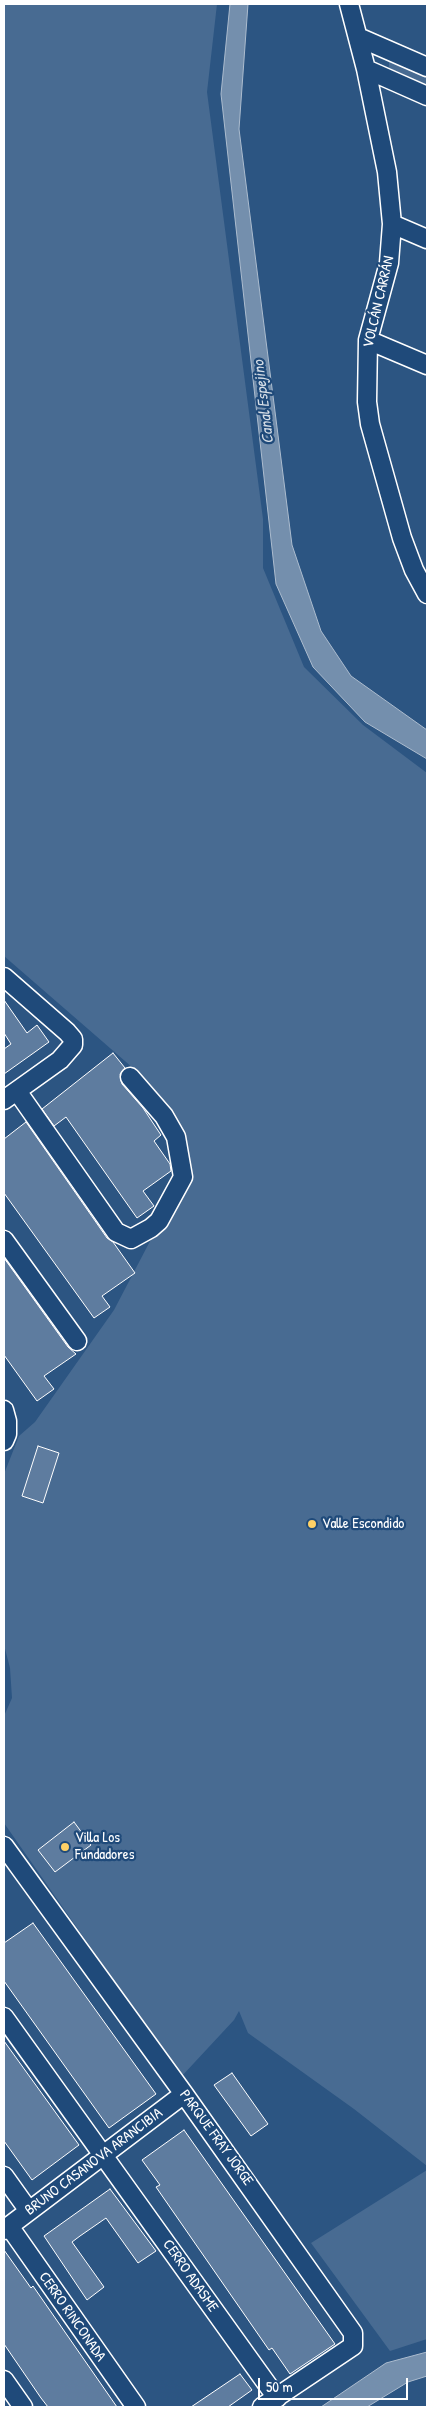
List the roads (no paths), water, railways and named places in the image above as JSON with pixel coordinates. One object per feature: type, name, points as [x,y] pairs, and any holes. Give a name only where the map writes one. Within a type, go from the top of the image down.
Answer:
[{"type":"street","name":"VOLCÁN CARRÁN","points":[[349,4],[366,70],[387,172],[392,224],[389,262],[368,340],[366,379],[370,424],[408,554],[427,594]]},
{"type":"street","points":[[358,38],[427,67]]},
{"type":"street","points":[[366,70],[427,96]]},
{"type":"street","points":[[392,224],[427,239]]},
{"type":"street","points":[[368,340],[427,365]]},
{"type":"street","points":[[4,977],[73,1039],[72,1049],[60,1060],[10,1096],[116,1232],[131,1239],[151,1228],[159,1221],[183,1177],[176,1138],[164,1116],[130,1077]]},
{"type":"street","points":[[4,1240],[77,1342]]},
{"type":"street","points":[[4,1410],[7,1420],[7,1434],[4,1441]]},
{"type":"street","name":"PARQUE FRAY JORGE","points":[[6,1854],[184,2094],[353,2332],[354,2346],[269,2402]]},
{"type":"street","name":"CERRO ADASME","points":[[4,2017],[104,2154],[269,2402]]},
{"type":"street","name":"BRUNO CASANOVA ARANCIBIA","points":[[6,2228],[184,2094]]},
{"type":"street","points":[[4,2176],[29,2211]]},
{"type":"street","name":"CERRO RINCONADA","points":[[6,2228],[136,2407]]},
{"type":"street","points":[[4,2380],[23,2407]]},
{"type":"water","name":"Canal Espejino","points":[[230,4],[248,4],[239,129],[292,545],[321,631],[351,676],[427,730],[427,759],[365,722],[313,667],[276,584],[221,94]]},
{"type":"water","points":[[427,2352],[427,2376],[408,2382],[367,2407],[321,2407],[386,2363]]},
{"type":"place","name":"Valle Escondido","points":[[312,1524]]},
{"type":"place","name":"Villa Los Fundadores","points":[[65,1847]]}]
